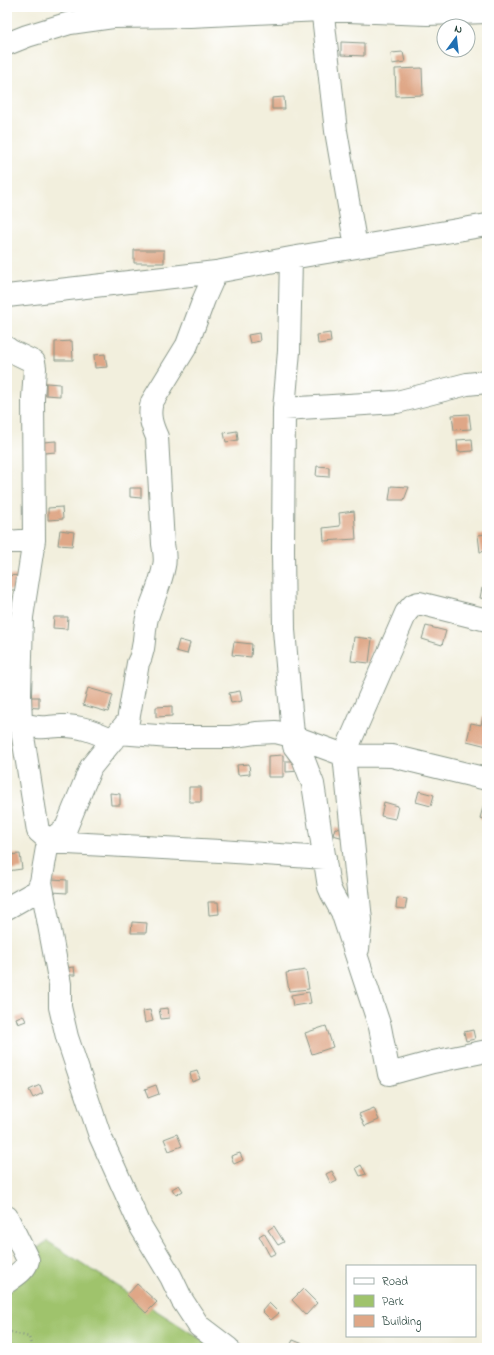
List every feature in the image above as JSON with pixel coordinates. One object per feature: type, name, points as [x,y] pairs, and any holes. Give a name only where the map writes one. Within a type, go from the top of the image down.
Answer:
[{"type":"street","points":[[322,9],[336,131],[356,247]]},
{"type":"street","points":[[7,44],[27,36],[70,23],[113,17],[190,11],[322,9],[427,14],[487,12]]},
{"type":"street","points":[[7,296],[216,272],[487,225]]},
{"type":"street","points":[[291,258],[289,351],[284,409],[284,630],[294,746],[302,758],[313,784],[329,887],[342,912],[380,1027],[389,1074],[433,1062],[487,1051]]},
{"type":"street","points":[[7,908],[37,891],[48,842],[66,828],[91,767],[128,721],[138,663],[142,656],[147,618],[164,566],[157,437],[153,429],[150,410],[152,402],[187,345],[216,272]]},
{"type":"street","points":[[7,348],[34,362],[35,368],[33,398],[34,540],[15,617],[20,695],[14,722],[36,826],[38,831],[48,842]]},
{"type":"street","points":[[284,409],[397,402],[467,384],[487,382]]},
{"type":"street","points":[[7,542],[34,540]]},
{"type":"street","points":[[357,957],[360,920],[344,755],[406,613],[413,605],[419,603],[487,620]]},
{"type":"street","points":[[14,722],[42,727],[60,726],[85,728],[116,736],[230,737],[276,732],[292,736],[344,755],[392,756],[487,779]]},
{"type":"street","points":[[48,842],[227,851],[325,858]]},
{"type":"street","points":[[40,882],[60,984],[60,1007],[67,1037],[100,1136],[142,1227],[171,1277],[182,1300],[199,1326],[228,1348]]},
{"type":"street","points":[[7,1217],[28,1260],[27,1265],[7,1282]]},
{"type":"path","points":[[7,1331],[29,1337],[32,1348]]},
{"type":"green space","points":[[47,1241],[215,1348],[7,1348],[7,1271]]},
{"type":"building","points":[[341,42],[364,43],[364,56],[341,55]]},
{"type":"building","points":[[403,52],[405,62],[392,64],[391,53]]},
{"type":"building","points":[[422,68],[423,95],[396,96],[395,69]]},
{"type":"building","points":[[284,97],[285,109],[272,109],[272,98]]},
{"type":"building","points":[[134,250],[164,250],[164,263],[134,263]]},
{"type":"building","points":[[259,333],[260,341],[250,343],[248,335]]},
{"type":"building","points":[[330,333],[331,342],[318,344],[317,335]]},
{"type":"building","points":[[72,341],[73,360],[55,360],[55,342]]},
{"type":"building","points":[[105,354],[107,367],[95,368],[94,355]]},
{"type":"building","points":[[46,383],[60,384],[60,396],[46,395]]},
{"type":"building","points":[[469,414],[471,429],[454,430],[452,415]]},
{"type":"building","points":[[237,431],[238,440],[226,442],[224,433]]},
{"type":"building","points":[[472,439],[473,451],[458,452],[457,440]]},
{"type":"building","points":[[56,441],[56,452],[44,453],[43,442]]},
{"type":"building","points":[[317,466],[329,467],[329,477],[316,476]]},
{"type":"building","points":[[391,486],[409,487],[404,500],[389,500]]},
{"type":"building","points":[[130,488],[141,488],[141,498],[130,497]]},
{"type":"building","points":[[62,507],[63,519],[48,520],[48,508]]},
{"type":"building","points":[[354,511],[356,539],[324,541],[323,528],[340,526],[339,513]]},
{"type":"building","points":[[60,530],[74,532],[72,546],[58,545]]},
{"type":"building","points":[[487,534],[487,551],[480,552],[478,535]]},
{"type":"building","points":[[7,575],[20,576],[19,590],[7,590]]},
{"type":"building","points":[[482,588],[487,589],[487,599],[480,598]]},
{"type":"building","points":[[54,617],[68,617],[67,629],[53,628]]},
{"type":"building","points":[[426,626],[446,631],[442,645],[422,639]]},
{"type":"building","points":[[354,637],[372,639],[369,663],[351,661]]},
{"type":"building","points":[[179,640],[190,643],[187,654],[176,651]]},
{"type":"building","points":[[234,642],[252,644],[251,657],[232,655]]},
{"type":"building","points":[[88,688],[113,695],[108,712],[83,705]]},
{"type":"building","points":[[240,691],[242,701],[231,703],[229,693]]},
{"type":"building","points":[[24,697],[39,697],[39,708],[24,707]]},
{"type":"building","points":[[172,706],[172,716],[156,717],[156,707]]},
{"type":"building","points":[[483,717],[487,718],[487,746],[467,741],[471,723],[481,725]]},
{"type":"building","points":[[283,755],[283,777],[268,777],[268,756]]},
{"type":"building","points":[[286,761],[300,761],[300,771],[286,772]]},
{"type":"building","points":[[249,764],[250,774],[238,775],[237,765]]},
{"type":"building","points":[[189,787],[201,787],[201,802],[189,802]]},
{"type":"building","points":[[419,791],[434,795],[431,806],[416,802]]},
{"type":"building","points":[[110,793],[120,794],[120,805],[111,805]]},
{"type":"building","points":[[485,800],[487,801],[487,820],[480,818]]},
{"type":"building","points":[[384,802],[398,806],[395,819],[381,816]]},
{"type":"building","points":[[335,828],[346,830],[344,838],[333,835]]},
{"type":"building","points":[[20,854],[22,869],[7,871],[7,855]]},
{"type":"building","points":[[52,879],[67,880],[67,893],[52,892]]},
{"type":"building","points":[[397,898],[407,899],[405,909],[396,908]]},
{"type":"building","points":[[208,902],[218,902],[219,914],[209,915]]},
{"type":"building","points":[[132,922],[147,923],[146,933],[131,933]]},
{"type":"building","points":[[74,967],[75,975],[65,975],[64,968]]},
{"type":"building","points":[[306,970],[309,989],[289,991],[286,973]]},
{"type":"building","points":[[309,992],[311,1003],[293,1006],[291,995]]},
{"type":"building","points":[[168,1008],[169,1018],[161,1019],[159,1009]]},
{"type":"building","points":[[150,1010],[153,1021],[145,1023],[143,1011]]},
{"type":"building","points":[[23,1015],[26,1021],[18,1024],[16,1018]]},
{"type":"building","points":[[326,1026],[333,1047],[312,1054],[305,1033]]},
{"type":"building","points":[[473,1030],[475,1039],[466,1041],[464,1032]]},
{"type":"building","points":[[197,1071],[200,1079],[192,1082],[190,1073]]},
{"type":"building","points":[[40,1085],[43,1093],[33,1098],[29,1090]]},
{"type":"building","points":[[156,1085],[159,1094],[148,1098],[145,1089]]},
{"type":"building","points":[[374,1108],[379,1120],[365,1126],[359,1114]]},
{"type":"building","points":[[177,1134],[182,1146],[169,1151],[164,1139]]},
{"type":"building","points":[[240,1153],[243,1160],[234,1164],[231,1156]]},
{"type":"building","points":[[361,1165],[366,1174],[360,1176],[356,1168]]},
{"type":"building","points":[[332,1171],[337,1181],[331,1184],[326,1174]]},
{"type":"building","points":[[179,1185],[183,1191],[176,1195],[172,1189]]},
{"type":"building","points":[[274,1226],[284,1242],[278,1245],[268,1230]]},
{"type":"building","points":[[264,1233],[276,1253],[270,1256],[259,1236]]},
{"type":"building","points":[[137,1284],[157,1302],[146,1313],[127,1295]]},
{"type":"building","points":[[303,1289],[317,1303],[306,1315],[292,1300]]},
{"type":"building","points":[[269,1303],[279,1313],[271,1320],[262,1311]]},
{"type":"building","points":[[293,1340],[303,1344],[301,1348],[289,1348]]}]
